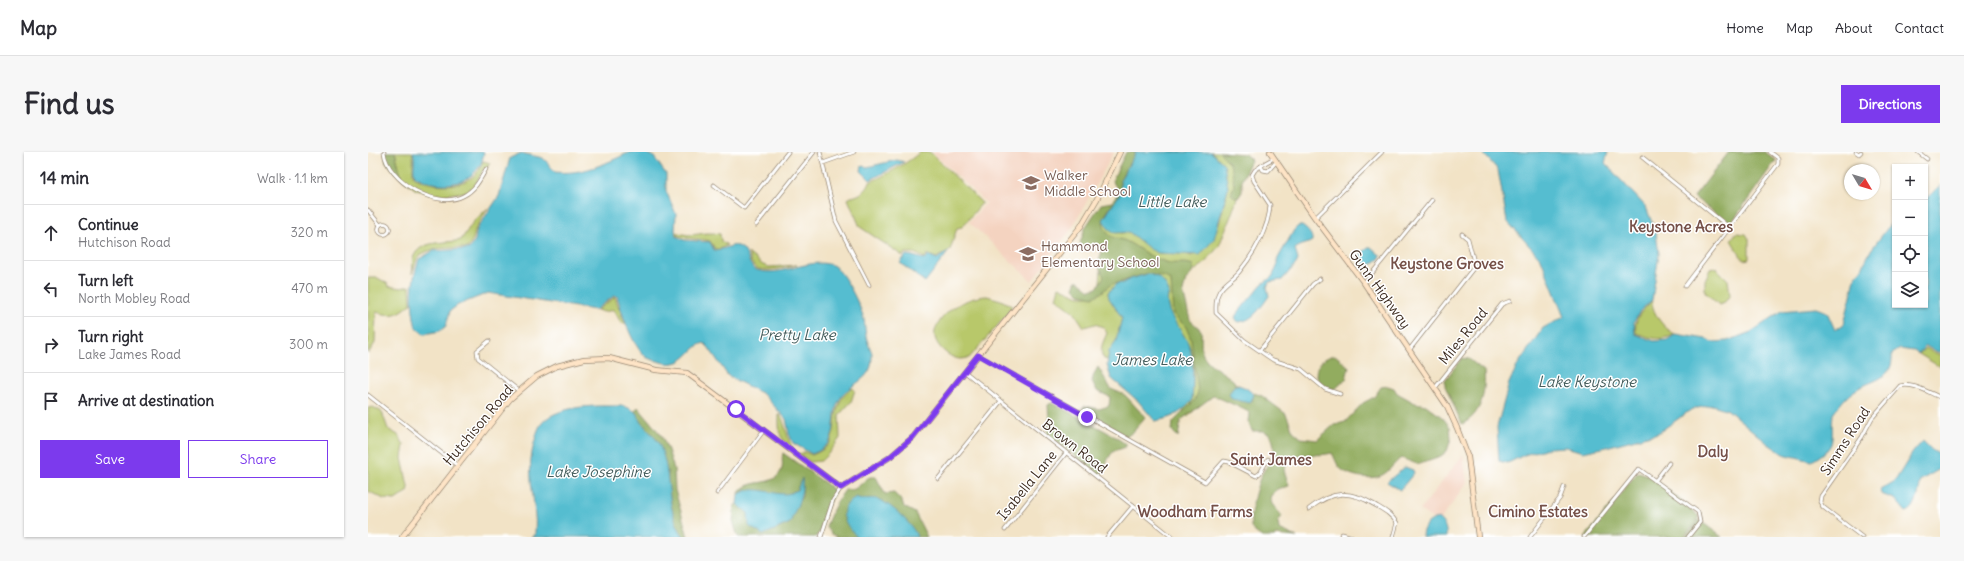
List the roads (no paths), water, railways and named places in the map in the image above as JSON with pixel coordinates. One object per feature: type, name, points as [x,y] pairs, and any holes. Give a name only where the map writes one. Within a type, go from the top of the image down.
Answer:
[{"type":"street","points":[[384,152],[385,162],[407,186],[417,193],[434,197],[453,200],[462,196],[476,186],[486,169]]},
{"type":"street","points":[[714,185],[744,208],[788,152]]},
{"type":"street","points":[[756,225],[814,152]]},
{"type":"street","points":[[820,152],[836,221],[869,285]]},
{"type":"street","points":[[823,163],[854,152]]},
{"type":"street","points":[[821,537],[833,500],[841,488],[901,450],[913,437],[1081,226],[1097,200],[1120,152]]},
{"type":"street","name":"Gunn Highway","points":[[1270,152],[1315,218],[1364,283],[1410,349],[1453,418],[1463,444],[1471,473],[1478,537]]},
{"type":"street","points":[[1315,218],[1382,152]]},
{"type":"street","points":[[1856,152],[1859,154],[1861,152]]},
{"type":"street","points":[[1918,152],[1926,159]]},
{"type":"street","points":[[1685,286],[1778,164],[1778,158],[1773,153]]},
{"type":"street","points":[[1642,157],[1730,228]]},
{"type":"street","points":[[1275,160],[1263,164],[1255,170],[1252,175],[1254,181],[1270,204],[1266,223],[1247,261],[1219,290],[1216,300],[1216,313],[1244,340],[1273,360],[1301,369],[1325,389],[1340,394]]},
{"type":"street","points":[[1263,164],[1263,170],[1268,171],[1275,160]]},
{"type":"street","points":[[1364,283],[1432,200]]},
{"type":"street","points":[[368,210],[380,225]]},
{"type":"street","points":[[1410,349],[1475,266],[1468,239],[1462,234]]},
{"type":"street","points":[[1260,350],[1313,284],[1320,279]]},
{"type":"street","name":"Miles Road","points":[[1435,388],[1502,304],[1510,301]]},
{"type":"street","points":[[489,341],[477,350],[478,358],[519,391]]},
{"type":"street","points":[[978,355],[1205,482],[1224,461],[1256,476],[1260,473],[1268,459]]},
{"type":"street","name":"Hutchison Road","points":[[402,537],[510,399],[537,376],[557,366],[584,359],[609,358],[656,370],[687,373],[841,488]]},
{"type":"street","name":"Brown Road","points":[[965,372],[1172,537]]},
{"type":"street","name":"Simms Road","points":[[1862,537],[1823,507],[1820,502],[1821,496],[1862,437],[1872,418],[1900,386],[1905,384],[1910,385],[1940,397]]},
{"type":"street","points":[[368,394],[458,466]]},
{"type":"street","points":[[938,479],[1001,401]]},
{"type":"street","points":[[717,493],[764,430]]},
{"type":"street","name":"Gunn Highway","points":[[1463,444],[1475,537]]},
{"type":"street","name":"Isabella Lane","points":[[1005,530],[1066,453]]},
{"type":"street","points":[[1655,480],[1669,463]]},
{"type":"street","points":[[1584,537],[1639,469],[1698,512],[1700,522],[1688,537]]},
{"type":"street","points":[[1530,537],[1560,498],[1564,487]]},
{"type":"street","points":[[1308,508],[1327,497],[1337,494],[1355,495],[1392,515],[1397,524],[1393,537]]},
{"type":"street","points":[[1107,537],[1133,506]]},
{"type":"street","points":[[1340,537],[1342,534],[1353,537]]},
{"type":"water","points":[[413,152],[484,152],[481,164],[473,174],[458,182],[440,184],[431,183],[415,176]]},
{"type":"water","name":"Pretty Lake","points":[[630,152],[645,152],[654,157],[666,174],[666,191],[676,214],[676,236],[684,240],[710,242],[714,250],[739,246],[744,251],[752,266],[757,270],[766,272],[785,270],[804,265],[823,263],[832,265],[841,273],[859,306],[864,319],[866,337],[872,353],[872,361],[868,373],[842,396],[835,412],[832,435],[829,442],[822,449],[812,454],[793,443],[789,434],[786,419],[763,394],[728,376],[704,343],[696,347],[679,362],[664,363],[645,356],[639,350],[631,336],[617,296],[614,296],[595,310],[488,293],[458,305],[450,311],[446,326],[440,331],[424,334],[416,328],[412,293],[414,276],[419,259],[433,251],[469,249],[475,240],[477,229],[499,196],[510,158],[521,153],[543,158],[555,172],[575,172],[593,168]]},
{"type":"water","name":"Little Lake","points":[[1136,152],[1211,152],[1224,164],[1228,188],[1214,239],[1200,255],[1158,253],[1150,249],[1129,232],[1115,233],[1108,228],[1103,220],[1121,192],[1120,180]]},
{"type":"water","name":"Lake Keystone","points":[[1482,152],[1608,152],[1605,163],[1646,207],[1656,233],[1659,254],[1652,300],[1640,311],[1634,322],[1635,334],[1654,341],[1667,340],[1676,334],[1706,339],[1712,342],[1727,341],[1751,332],[1782,311],[1816,308],[1827,312],[1835,330],[1844,324],[1856,275],[1861,270],[1871,250],[1892,222],[1892,308],[1928,308],[1928,198],[1940,185],[1940,353],[1925,346],[1918,354],[1914,351],[1900,349],[1892,354],[1892,363],[1885,374],[1851,393],[1833,414],[1832,442],[1821,456],[1812,461],[1783,454],[1767,443],[1728,410],[1713,405],[1692,409],[1658,433],[1606,447],[1583,452],[1566,447],[1548,448],[1524,455],[1508,463],[1499,461],[1497,427],[1509,383],[1518,364],[1543,328],[1564,317],[1541,259],[1507,221],[1498,170]]},
{"type":"water","points":[[897,160],[904,162],[870,180],[861,171],[862,166],[867,167]]},
{"type":"water","points":[[1298,226],[1302,226],[1308,230],[1311,234],[1312,241],[1295,249],[1298,260],[1296,264],[1282,280],[1269,282],[1267,287],[1269,296],[1257,312],[1249,319],[1239,322],[1235,319],[1236,315],[1262,284],[1272,277],[1277,267],[1277,260],[1294,230]]},
{"type":"water","points":[[1368,247],[1371,247],[1380,255],[1380,258],[1369,266],[1366,266],[1359,256]]},
{"type":"water","points":[[949,251],[925,282],[900,263],[906,255],[926,259],[928,255],[937,259]]},
{"type":"water","name":"James Lake","points":[[1147,274],[1161,279],[1169,292],[1167,300],[1168,307],[1174,321],[1190,348],[1193,367],[1192,401],[1175,415],[1155,421],[1138,401],[1111,378],[1107,365],[1109,351],[1116,341],[1122,318],[1109,298],[1108,293],[1116,284]]},
{"type":"water","points":[[1235,385],[1245,388],[1254,395],[1250,403],[1232,399],[1229,394]]},
{"type":"water","name":"Lake Josephine","points":[[624,406],[636,413],[659,443],[664,457],[671,504],[678,526],[684,537],[531,537],[535,534],[535,523],[531,461],[532,451],[541,424],[549,417],[566,410],[586,407]]},
{"type":"water","points":[[1923,441],[1932,450],[1940,455],[1940,469],[1921,480],[1915,503],[1910,510],[1906,512],[1895,499],[1881,494],[1880,490],[1895,481],[1913,452]]},
{"type":"water","points":[[1405,467],[1413,470],[1414,473],[1400,490],[1387,482]]},
{"type":"water","points":[[802,478],[801,496],[790,523],[763,535],[749,526],[748,513],[737,504],[738,495],[749,490],[761,490],[779,494],[790,493],[797,490]]},
{"type":"water","points":[[856,497],[862,499],[871,498],[882,501],[894,509],[907,521],[917,537],[857,537],[848,527],[844,517],[845,507]]},
{"type":"water","points":[[1438,518],[1445,527],[1446,537],[1422,537],[1423,530],[1427,524]]},
{"type":"place","name":"Walker Middle School","points":[[1031,183]]},
{"type":"place","name":"Hammond Elementary School","points":[[1028,254]]},
{"type":"district","name":"Keystone Acres","points":[[1681,227]]},
{"type":"district","name":"Keystone Groves","points":[[1447,264]]},
{"type":"district","name":"Daly","points":[[1713,452]]},
{"type":"district","name":"Saint James","points":[[1271,460]]},
{"type":"district","name":"Woodham Farms","points":[[1195,512]]},
{"type":"district","name":"Cimino Estates","points":[[1538,512]]}]
